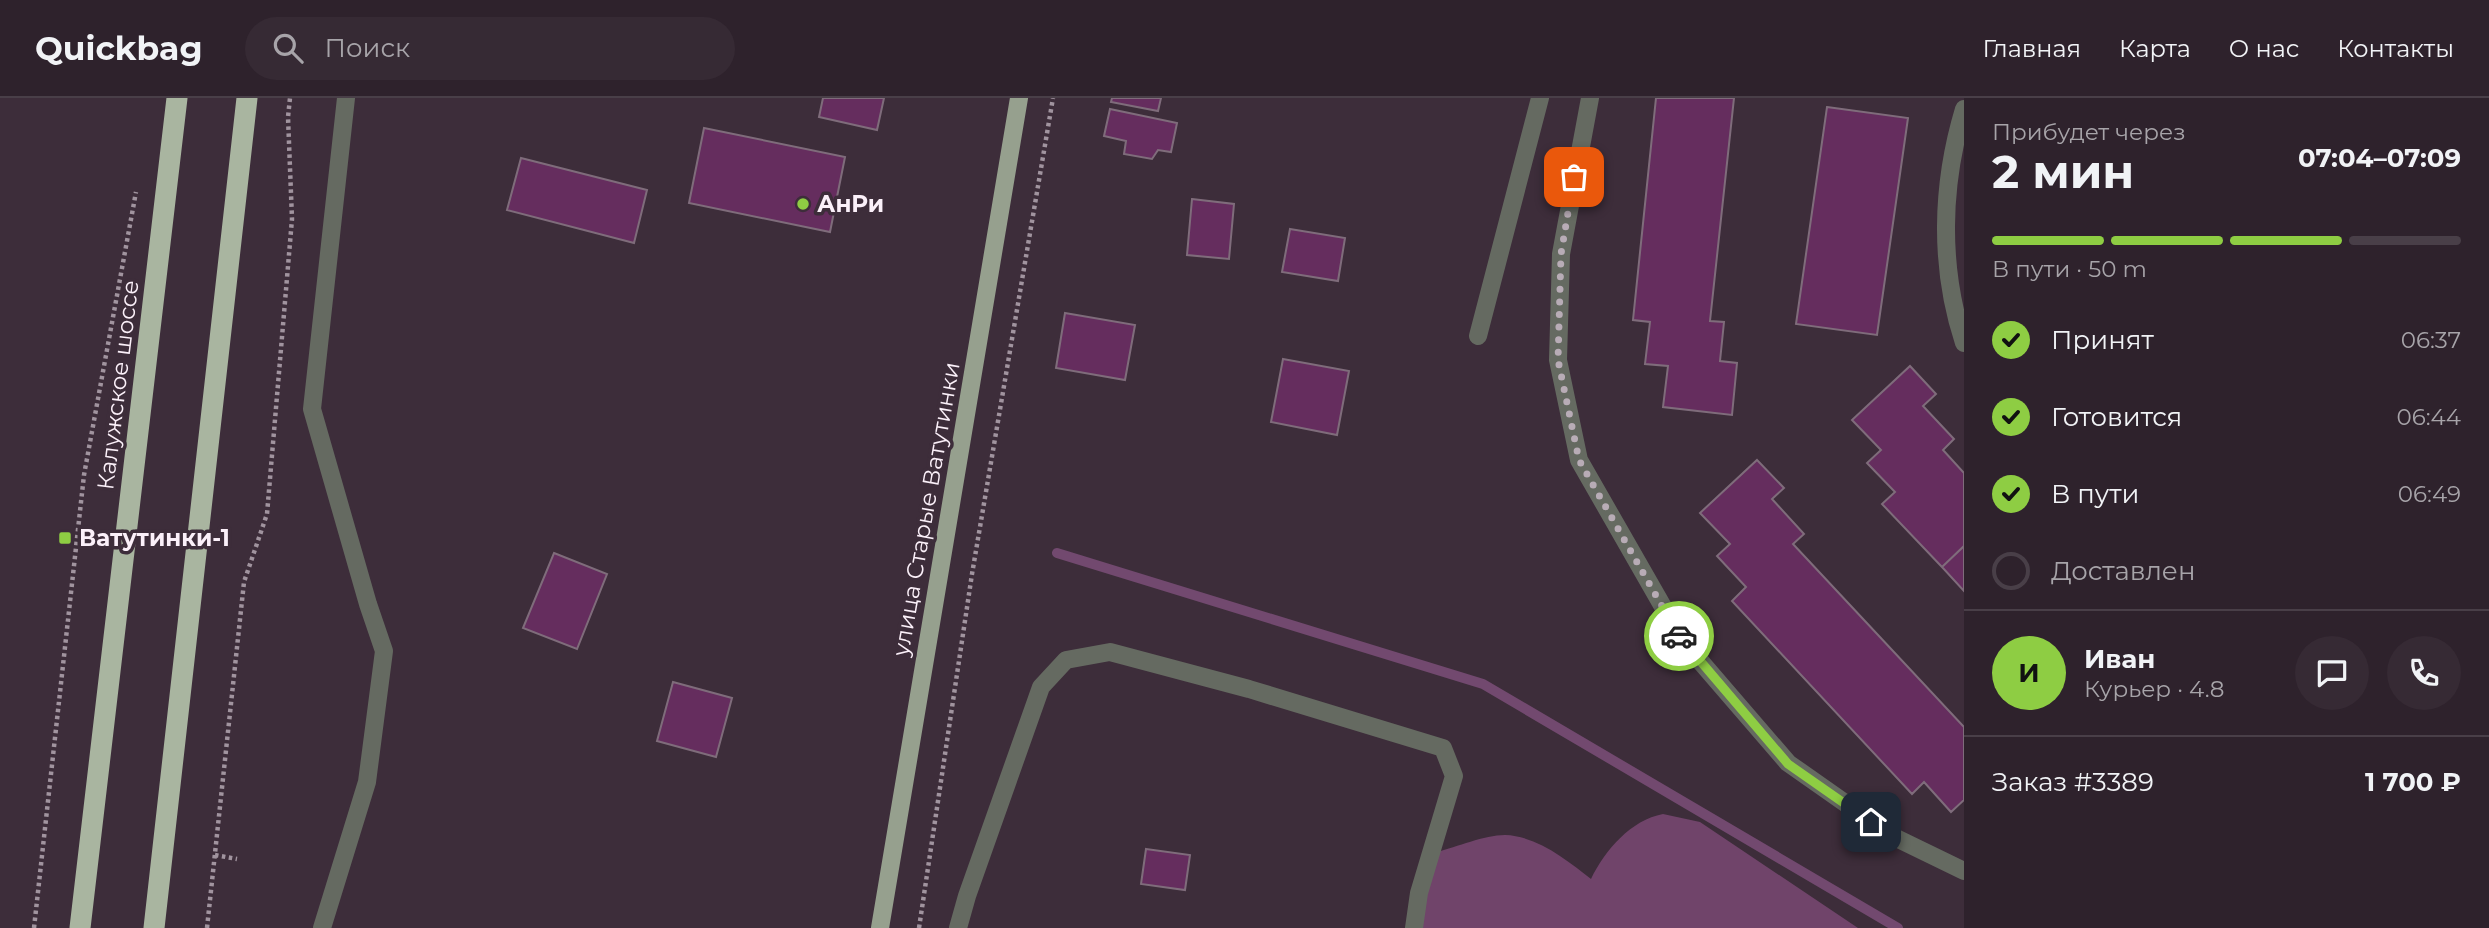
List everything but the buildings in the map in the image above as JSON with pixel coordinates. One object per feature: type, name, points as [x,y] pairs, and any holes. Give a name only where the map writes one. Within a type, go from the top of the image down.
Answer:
[{"type":"highway","name":"Калужское шоссе","points":[[80,928],[177,98]]},
{"type":"highway","points":[[154,928],[247,98]]},
{"type":"main road","name":"улица Старые Ватутинки","points":[[880,928],[1019,98]]},
{"type":"street","points":[[322,928],[367,782],[384,651],[313,410],[346,98]]},
{"type":"street","points":[[1478,335],[1540,98]]},
{"type":"street","points":[[1590,98],[1561,254],[1558,360],[1579,460],[1682,640],[1788,764],[1892,836],[1964,871]]},
{"type":"street","points":[[1964,110],[1946,192],[1947,264],[1964,343]]},
{"type":"street","points":[[958,928],[1041,687],[1066,660],[1110,652],[1249,689],[1443,748],[1454,776],[1419,893],[1414,928]]},
{"type":"path","points":[[207,928],[244,582],[267,514],[292,219],[288,117],[290,98]]},
{"type":"path","points":[[919,928],[972,573],[1053,98]]},
{"type":"path","points":[[34,928],[84,475],[138,180]]},
{"type":"path","points":[[37,830],[45,832]]},
{"type":"path","points":[[215,855],[237,859]]},
{"type":"shaded area","points":[[1663,814],[1700,822],[1858,928],[1417,928],[1437,852],[1488,837],[1517,836],[1551,850],[1591,879],[1611,847],[1620,838],[1640,823]]},
{"type":"waterway","points":[[1057,553],[1483,684],[1898,928]]},
{"type":"way so far","points":[[1574,177],[1561,254],[1558,360],[1579,460],[1679,636]]},
{"type":"place","name":"АнРи","points":[[803,204]]},
{"type":"place","name":"Ватутинки-1","points":[[65,538]]},
{"type":"route","points":[[1679,636],[1788,764],[1871,822]]}]
